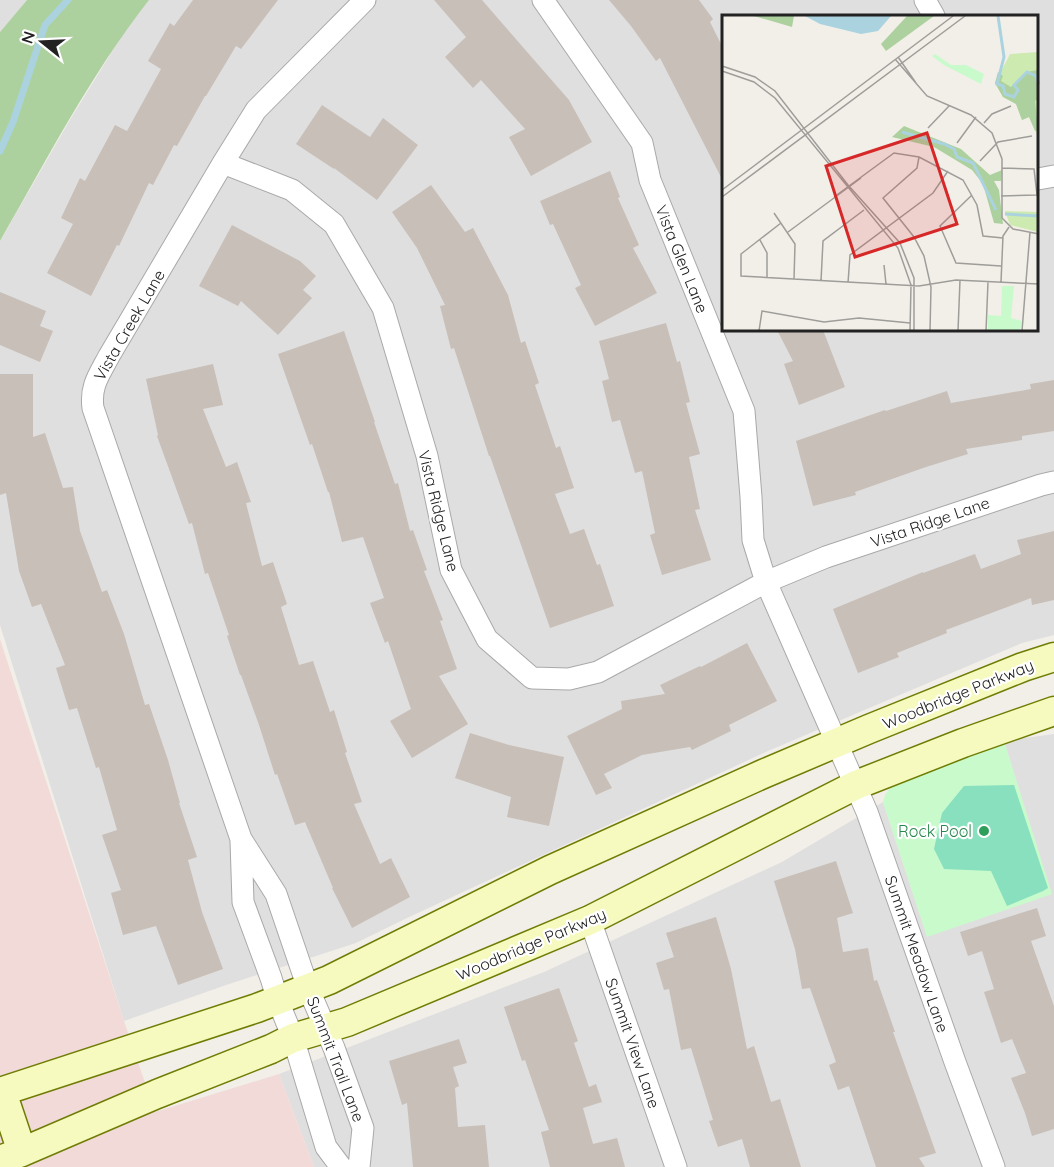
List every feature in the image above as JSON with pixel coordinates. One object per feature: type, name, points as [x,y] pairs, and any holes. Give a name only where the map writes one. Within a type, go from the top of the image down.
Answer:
[{"type":"main road","name":"Woodbridge Parkway","points":[[1,1092],[278,1001],[328,980],[550,870],[838,742],[1054,657]]},
{"type":"main road","name":"Woodbridge Parkway","points":[[11,1156],[293,1038],[347,1022],[590,920],[856,785],[963,743],[1054,711]]},
{"type":"main road","points":[[1,1092],[11,1156]]},
{"type":"street","name":"Vista Creek Lane","points":[[309,988],[276,894],[241,839],[93,408],[91,395],[95,382],[110,356],[256,110],[365,0]]},
{"type":"street","name":"Vista Glen Lane","points":[[543,0],[642,143],[650,180],[744,411],[753,540],[766,582],[838,742]]},
{"type":"street","points":[[925,0],[933,15]]},
{"type":"street","name":"Vista Ridge Lane","points":[[223,163],[292,190],[334,224],[383,308],[427,456],[451,570],[487,639],[532,678],[569,680],[598,672],[766,582],[826,557],[1054,482]]},
{"type":"street","points":[[1039,179],[1054,177]]},
{"type":"street","name":"Summit Meadow Lane","points":[[838,742],[867,812],[994,1167]]},
{"type":"street","name":"Vista Creek Lane","points":[[241,839],[243,902],[278,1001]]},
{"type":"street","name":"Summit View Lane","points":[[590,920],[676,1167]]},
{"type":"street","name":"Summit Trail Lane","points":[[309,988],[363,1128],[359,1167]]},
{"type":"street","name":"Summit Trail Lane","points":[[278,1001],[293,1038],[326,1147],[341,1167]]},
{"type":"shaded area","points":[[0,0],[27,0],[0,32]]},
{"type":"shaded area","points":[[149,0],[1054,0],[1054,635],[1022,643],[768,751],[356,943],[124,1021],[0,625],[0,241],[71,118],[126,29]]},
{"type":"shaded area","points":[[0,639],[155,1112],[279,1074],[314,1167],[0,1167]]},
{"type":"shaded area","points":[[1054,734],[1054,1167],[314,1167],[279,1074],[544,972],[782,862],[883,802],[927,936],[1051,894],[1004,741]]},
{"type":"green space","points":[[27,0],[149,0],[89,87],[0,241],[0,32]]},
{"type":"green space","points":[[1004,741],[1052,894],[927,937],[883,802],[885,795],[894,783]]},
{"type":"green space","name":"Rock Pool","points":[[1014,785],[1048,888],[1007,906],[991,871],[944,869],[934,849],[942,813],[964,786]]},
{"type":"building","points":[[193,0],[278,0],[241,49],[236,46],[177,146],[174,145],[153,185],[149,183],[119,246],[117,245],[91,296],[47,273],[73,224],[61,218],[80,178],[85,181],[115,125],[127,131],[161,69],[148,61],[170,23],[174,26]]},
{"type":"building","points":[[434,0],[482,0],[569,100],[592,142],[531,176],[509,137],[525,129],[481,80],[473,88],[445,57],[466,37]]},
{"type":"building","points":[[609,0],[699,0],[713,19],[710,22],[722,46],[722,179],[660,58],[656,61]]},
{"type":"building","points":[[322,105],[370,137],[383,118],[418,145],[377,200],[334,168],[296,144]]},
{"type":"building","points":[[610,171],[620,197],[618,198],[639,245],[633,248],[657,293],[595,326],[575,288],[581,285],[540,201]]},
{"type":"building","points":[[431,185],[465,232],[473,228],[508,295],[521,343],[525,341],[539,383],[535,385],[556,448],[560,446],[574,488],[555,494],[570,534],[584,529],[597,565],[600,564],[614,606],[550,628],[489,456],[454,348],[451,349],[440,306],[445,305],[417,248],[392,212]]},
{"type":"building","points":[[232,225],[300,261],[316,276],[303,290],[312,298],[278,335],[241,301],[238,306],[199,286]]},
{"type":"building","points":[[0,292],[46,311],[40,326],[53,331],[40,362],[0,345]]},
{"type":"building","points":[[666,323],[677,362],[680,361],[690,402],[686,403],[700,454],[689,457],[700,509],[695,510],[711,560],[662,575],[650,535],[655,533],[642,471],[635,473],[620,420],[612,422],[602,381],[609,379],[599,341]]},
{"type":"building","points":[[344,331],[395,484],[398,483],[410,531],[413,530],[427,570],[424,571],[443,620],[440,621],[457,669],[439,676],[468,724],[412,758],[390,721],[411,709],[388,641],[385,643],[370,603],[384,598],[363,537],[342,542],[329,492],[278,354]]},
{"type":"building","points":[[778,332],[824,332],[845,387],[799,405],[784,364],[793,361]]},
{"type":"building","points":[[213,364],[223,405],[203,409],[226,467],[237,462],[251,502],[246,503],[262,566],[273,562],[287,604],[281,607],[299,665],[313,661],[330,712],[334,710],[347,752],[345,753],[362,802],[354,804],[380,864],[391,858],[410,897],[352,928],[332,888],[305,822],[295,825],[277,774],[275,775],[208,573],[205,574],[192,523],[189,524],[157,436],[146,379]]},
{"type":"building","points":[[0,374],[33,374],[33,437],[45,433],[63,488],[73,487],[80,531],[102,592],[107,590],[124,634],[145,705],[149,704],[168,760],[197,857],[188,860],[202,912],[223,969],[178,985],[156,926],[123,935],[111,893],[121,890],[102,835],[117,830],[99,767],[96,768],[77,708],[69,710],[56,668],[65,665],[41,604],[32,607],[19,571],[6,493],[0,495]]},
{"type":"building","points":[[1054,380],[1054,431],[1022,436],[1022,440],[966,449],[968,454],[855,492],[856,495],[813,506],[796,441],[947,391],[951,403],[1031,389],[1030,384]]},
{"type":"building","points":[[1054,531],[1054,600],[1032,605],[1031,598],[946,630],[947,633],[897,653],[899,657],[858,673],[833,609],[923,572],[975,554],[981,569],[1021,554],[1017,540]]},
{"type":"building","points":[[747,643],[777,701],[729,725],[731,731],[692,750],[690,747],[642,755],[604,774],[612,788],[596,795],[567,736],[622,709],[621,701],[665,694],[660,685]]},
{"type":"building","points":[[470,733],[509,745],[564,757],[549,826],[507,817],[511,797],[455,778]]},
{"type":"building","points":[[836,861],[853,913],[837,918],[843,952],[868,948],[874,981],[877,980],[936,1153],[919,1158],[925,1167],[876,1167],[849,1086],[838,1090],[829,1065],[836,1062],[810,988],[802,989],[795,949],[774,881]]},
{"type":"building","points":[[1037,908],[1046,936],[1031,941],[1054,1006],[1054,1129],[1032,1136],[1011,1078],[1026,1073],[1012,1039],[1001,1043],[984,992],[994,989],[982,951],[968,956],[960,932]]},
{"type":"building","points":[[716,917],[731,969],[747,1049],[754,1046],[771,1102],[780,1099],[801,1167],[750,1167],[742,1139],[718,1147],[709,1121],[713,1120],[691,1048],[681,1050],[669,989],[664,990],[656,963],[674,957],[666,933]]},
{"type":"building","points":[[559,988],[578,1041],[574,1043],[589,1087],[596,1084],[602,1102],[583,1108],[593,1144],[617,1138],[625,1167],[550,1167],[541,1132],[549,1130],[504,1007]]},
{"type":"building","points":[[459,1039],[467,1063],[453,1067],[459,1086],[455,1088],[458,1127],[485,1125],[489,1167],[413,1167],[407,1103],[402,1105],[389,1061]]},
{"type":"waterway","points":[[0,151],[13,122],[45,25],[68,0]]},
{"type":"place","name":"Rock Pool","points":[[984,831]]}]
